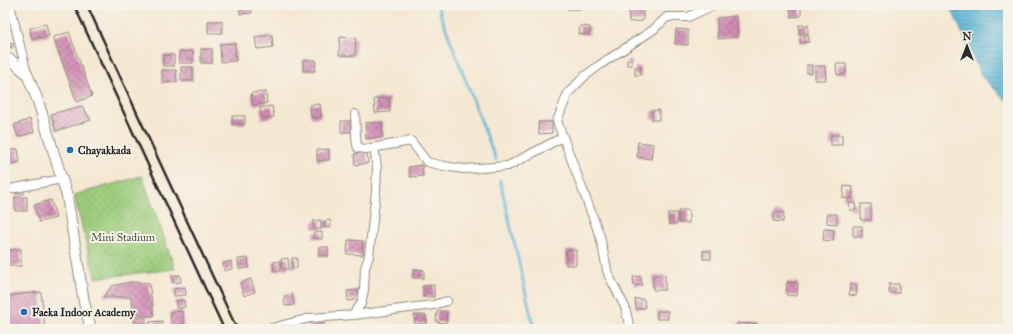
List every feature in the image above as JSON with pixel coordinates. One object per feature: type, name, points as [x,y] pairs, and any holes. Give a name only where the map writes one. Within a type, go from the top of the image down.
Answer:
[{"type":"main road","points":[[5,57],[11,60],[27,74],[38,101],[67,196],[84,302],[91,329]]},
{"type":"street","points":[[10,5],[27,74]]},
{"type":"street","points":[[630,329],[625,307],[608,274],[600,236],[557,121],[568,94],[585,76],[601,64],[622,52],[653,30],[667,16],[688,17],[712,5]]},
{"type":"street","points":[[354,114],[357,138],[356,144],[358,148],[374,148],[411,141],[427,162],[464,169],[508,166],[563,137]]},
{"type":"street","points":[[354,315],[361,304],[364,290],[365,268],[369,256],[376,191],[377,167],[374,148]]},
{"type":"street","points":[[5,190],[62,179]]},
{"type":"street","points":[[268,329],[310,318],[354,315],[433,305],[447,301]]},
{"type":"green space","name":"Mini Stadium","points":[[142,176],[175,269],[95,278],[74,195]]},
{"type":"water","points":[[951,5],[1008,5],[1008,102],[982,77]]},
{"type":"building","points":[[240,5],[251,5],[252,13],[240,14]]},
{"type":"building","points":[[568,5],[581,5],[581,9],[568,9]]},
{"type":"building","points":[[678,5],[693,5],[693,8],[678,8]]},
{"type":"building","points":[[790,6],[801,6],[801,16],[791,17]]},
{"type":"building","points":[[629,7],[643,7],[643,21],[629,22]]},
{"type":"building","points":[[736,16],[738,37],[718,39],[717,18]]},
{"type":"building","points":[[5,19],[9,31],[5,32]]},
{"type":"building","points":[[208,21],[222,21],[222,33],[208,33]]},
{"type":"building","points":[[46,24],[49,36],[32,39],[30,28]]},
{"type":"building","points":[[799,25],[808,25],[808,34],[799,34]]},
{"type":"building","points":[[580,26],[590,27],[589,35],[579,34]]},
{"type":"building","points":[[676,29],[688,30],[688,45],[675,44]]},
{"type":"building","points":[[69,32],[92,96],[77,102],[53,37]]},
{"type":"building","points":[[272,35],[273,47],[257,49],[255,37]]},
{"type":"building","points":[[809,36],[809,42],[800,43],[800,37]]},
{"type":"building","points":[[340,37],[356,38],[355,56],[339,55]]},
{"type":"building","points":[[13,43],[13,47],[7,48],[6,44]]},
{"type":"building","points":[[235,43],[236,61],[221,62],[220,44]]},
{"type":"building","points":[[201,49],[212,49],[212,63],[201,63]]},
{"type":"building","points":[[193,51],[193,63],[179,63],[179,52]]},
{"type":"building","points":[[163,55],[174,55],[174,66],[163,66]]},
{"type":"building","points":[[303,60],[316,60],[315,71],[303,71]]},
{"type":"building","points":[[627,60],[632,60],[632,65],[627,65]]},
{"type":"building","points":[[836,64],[846,64],[846,74],[837,75]]},
{"type":"building","points":[[807,65],[812,65],[812,73],[807,73]]},
{"type":"building","points":[[815,66],[825,66],[826,80],[815,80]]},
{"type":"building","points":[[181,67],[193,67],[193,81],[181,81]]},
{"type":"building","points":[[635,67],[641,67],[641,75],[635,75]]},
{"type":"building","points":[[162,70],[176,70],[177,82],[162,83]]},
{"type":"building","points":[[266,92],[267,103],[253,105],[251,93]]},
{"type":"building","points":[[389,98],[390,112],[375,113],[374,99]]},
{"type":"building","points":[[320,104],[321,117],[311,118],[310,105]]},
{"type":"building","points":[[82,106],[91,120],[56,131],[51,114]]},
{"type":"building","points":[[272,106],[274,117],[262,119],[260,108]]},
{"type":"building","points":[[659,110],[659,120],[652,120],[652,111]]},
{"type":"building","points":[[232,116],[245,116],[245,124],[232,124]]},
{"type":"building","points":[[30,119],[34,132],[18,137],[14,125]]},
{"type":"building","points":[[341,121],[353,121],[352,132],[341,132]]},
{"type":"building","points":[[382,122],[383,137],[366,139],[365,123]]},
{"type":"building","points":[[538,122],[552,122],[552,133],[539,134]]},
{"type":"building","points":[[831,135],[842,135],[842,145],[831,145]]},
{"type":"building","points":[[638,142],[653,144],[651,159],[637,157]]},
{"type":"building","points":[[18,149],[20,162],[7,165],[5,151]]},
{"type":"building","points":[[329,149],[329,160],[317,161],[317,150]]},
{"type":"building","points":[[367,152],[368,163],[355,165],[354,154]]},
{"type":"building","points":[[422,165],[423,176],[410,177],[409,167]]},
{"type":"building","points":[[5,167],[8,167],[6,179],[5,179]]},
{"type":"building","points":[[844,186],[853,187],[852,199],[843,198]]},
{"type":"building","points":[[24,189],[24,194],[16,194],[15,190]]},
{"type":"building","points":[[5,194],[9,209],[5,210]]},
{"type":"building","points":[[15,197],[27,197],[27,211],[15,211]]},
{"type":"building","points":[[51,200],[56,218],[39,222],[34,205]]},
{"type":"building","points":[[849,203],[855,203],[856,210],[850,210]]},
{"type":"building","points":[[861,204],[871,204],[871,220],[861,220]]},
{"type":"building","points":[[679,210],[689,210],[689,223],[679,223]]},
{"type":"building","points":[[774,212],[784,213],[783,222],[773,221]]},
{"type":"building","points":[[668,213],[677,213],[677,224],[669,224]]},
{"type":"building","points":[[827,214],[837,214],[837,224],[827,223]]},
{"type":"building","points":[[321,220],[321,229],[313,229],[313,221]]},
{"type":"building","points":[[330,220],[331,227],[324,228],[324,221]]},
{"type":"building","points":[[853,226],[862,226],[862,237],[853,236]]},
{"type":"building","points":[[824,229],[834,230],[833,241],[823,240]]},
{"type":"building","points":[[314,232],[322,232],[322,239],[313,238]]},
{"type":"building","points":[[348,240],[363,241],[363,255],[347,254]]},
{"type":"building","points":[[319,247],[328,247],[328,256],[319,256]]},
{"type":"building","points":[[21,249],[21,266],[5,266],[5,250]]},
{"type":"building","points":[[566,250],[576,250],[576,265],[566,265]]},
{"type":"building","points":[[703,251],[711,251],[711,259],[703,259]]},
{"type":"building","points":[[248,258],[249,268],[239,269],[238,259]]},
{"type":"building","points":[[288,258],[289,269],[282,269],[281,259]]},
{"type":"building","points":[[292,258],[297,258],[297,268],[292,268]]},
{"type":"building","points":[[231,261],[232,269],[224,271],[223,263]]},
{"type":"building","points":[[280,261],[280,271],[274,271],[273,262]]},
{"type":"building","points":[[414,269],[424,270],[424,278],[413,278]]},
{"type":"building","points":[[172,275],[180,275],[181,282],[173,283]]},
{"type":"building","points":[[665,275],[665,290],[653,290],[653,276]]},
{"type":"building","points":[[641,276],[642,285],[634,286],[633,277]]},
{"type":"building","points":[[251,279],[255,292],[244,296],[240,283]]},
{"type":"building","points":[[130,282],[149,283],[154,316],[135,316],[131,297],[103,297],[112,286]]},
{"type":"building","points":[[787,282],[798,283],[797,296],[786,295]]},
{"type":"building","points":[[850,284],[857,285],[856,296],[849,295]]},
{"type":"building","points":[[889,284],[899,284],[899,293],[889,293]]},
{"type":"building","points":[[434,285],[434,297],[423,297],[423,286]]},
{"type":"building","points":[[185,287],[186,295],[174,296],[174,289]]},
{"type":"building","points":[[358,290],[359,299],[348,301],[347,291]]},
{"type":"building","name":"Faeka Indoor Academy","points":[[41,292],[45,329],[5,329],[5,296]]},
{"type":"building","points":[[292,294],[294,305],[285,306],[284,296]]},
{"type":"building","points":[[635,299],[644,299],[645,308],[636,309]]},
{"type":"building","points":[[184,300],[185,307],[177,309],[175,301]]},
{"type":"building","points":[[182,311],[184,328],[171,329],[170,312]]},
{"type":"building","points":[[437,311],[447,311],[446,323],[436,322]]},
{"type":"building","points":[[657,311],[668,311],[668,319],[657,319]]},
{"type":"building","points":[[414,315],[426,315],[427,324],[415,324]]},
{"type":"building","points":[[134,318],[146,318],[146,329],[135,329]]},
{"type":"building","points":[[311,320],[324,320],[324,329],[311,329]]},
{"type":"building","points":[[162,321],[162,329],[150,329],[149,322]]},
{"type":"building","points":[[737,323],[757,324],[756,329],[737,329]]},
{"type":"waterway","points":[[437,5],[496,160]]},
{"type":"waterway","points":[[500,180],[534,329]]},
{"type":"railway","points":[[74,5],[224,329]]},
{"type":"railway","points":[[87,5],[237,329]]},
{"type":"place","name":"Chayakkada","points":[[70,150]]},
{"type":"place","name":"Faeka Indoor Academy","points":[[24,312]]}]
